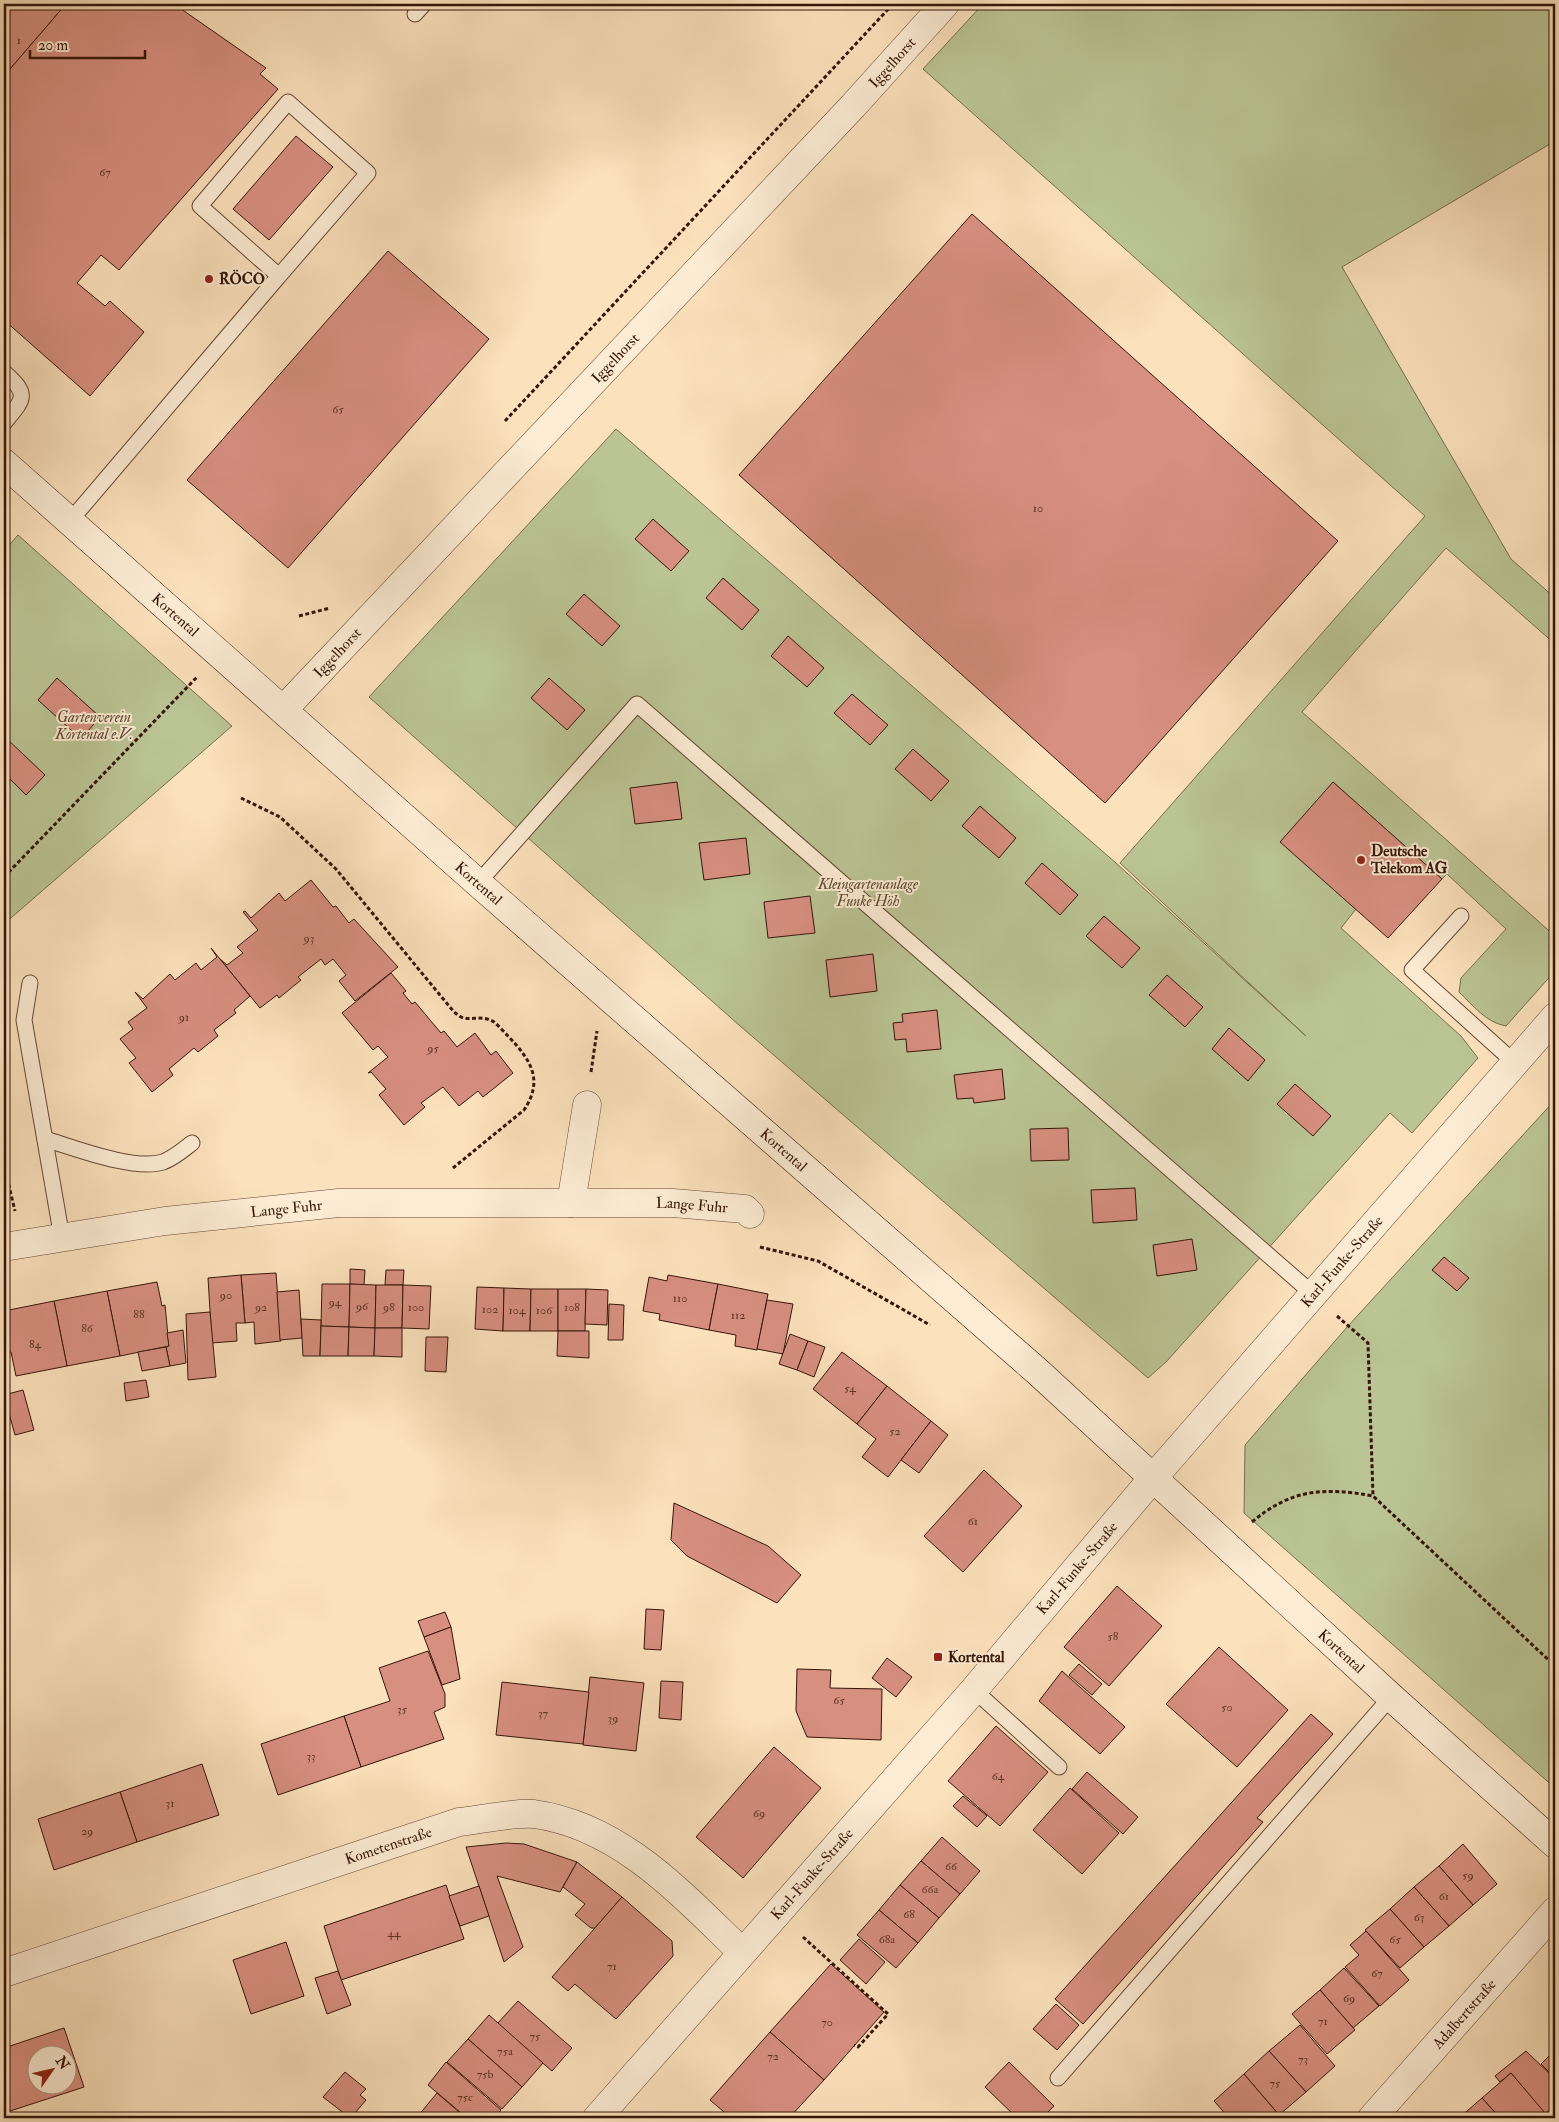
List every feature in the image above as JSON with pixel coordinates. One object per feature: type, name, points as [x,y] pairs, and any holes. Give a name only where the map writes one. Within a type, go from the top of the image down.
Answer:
[{"type":"street","name":"Iggelhorst","points":[[283,710],[853,106],[945,4]]},
{"type":"street","name":"Kortental","points":[[4,463],[478,883],[1038,1372],[1391,1697],[1555,1844]]},
{"type":"street","name":"Karl-Funke-Straße","points":[[597,2118],[974,1690],[1153,1478],[1555,1017]]},
{"type":"street","points":[[571,1203],[586,1105]]},
{"type":"street","name":"Lange Fuhr","points":[[13,1245],[165,1221],[339,1203],[674,1203],[745,1209],[750,1214]]},
{"type":"street","name":"Kometenstraße","points":[[4,1973],[459,1822],[532,1814],[578,1824],[613,1841],[657,1873],[742,1952]]},
{"type":"street","name":"Adalbertstraße","points":[[1372,2118],[1555,1910]]},
{"type":"lane","points":[[70,521],[280,276],[368,173],[288,102],[200,206],[280,276]]},
{"type":"lane","points":[[4,372],[18,384],[23,396],[22,401],[4,424]]},
{"type":"lane","points":[[478,883],[637,704],[1313,1294]]},
{"type":"lane","points":[[1461,916],[1412,970],[1515,1063]]},
{"type":"lane","points":[[30,983],[24,1020],[62,1238]]},
{"type":"lane","points":[[45,1139],[144,1165],[163,1162],[179,1154],[192,1142]]},
{"type":"lane","points":[[974,1690],[1059,1767]]},
{"type":"lane","points":[[1058,2078],[1391,1697]]},
{"type":"path","points":[[499,428],[893,4]]},
{"type":"path","points":[[299,616],[327,610],[332,606]]},
{"type":"path","points":[[4,877],[220,653]]},
{"type":"path","points":[[241,798],[280,817],[336,869],[419,967],[454,1012],[464,1018],[477,1017],[494,1022],[532,1066],[534,1080],[531,1099],[524,1110],[409,1203]]},
{"type":"path","points":[[586,1105],[603,991]]},
{"type":"path","points":[[4,1165],[13,1245]]},
{"type":"path","points":[[750,1214],[746,1244],[818,1261],[939,1331]]},
{"type":"path","points":[[1313,1294],[1368,1343],[1373,1496]]},
{"type":"path","points":[[1227,1544],[1255,1520],[1300,1493],[1340,1490],[1373,1496],[1555,1666]]},
{"type":"path","points":[[806,1940],[888,2014],[858,2047],[854,2045]]},
{"type":"path","points":[[794,2113],[798,2118]]},
{"type":"green space","name":"Kleingartenanlage Funke Höh","points":[[983,4],[1555,4],[1555,141],[1342,267],[1511,559],[1555,598],[1555,644],[1446,548],[1302,712],[1555,936],[1555,971],[1506,1026],[1492,1021],[1480,1013],[1459,992],[1461,978],[1506,929],[1447,874],[1442,879],[1333,782],[1356,909],[1341,928],[1461,1036],[1478,1058],[1412,1133],[1390,1113],[1166,1362],[1148,1378],[739,1025],[369,697],[616,429],[1116,863],[1306,1036],[1120,863],[1425,516],[923,69]]},
{"type":"green space","name":"Gartenverein Kortental e.V.","points":[[18,535],[232,726],[4,924],[4,551]]},
{"type":"green space","points":[[1555,1100],[1555,1788],[1244,1513],[1245,1445],[1348,1326]]},
{"type":"building","points":[[4,4],[66,4],[4,76]]},
{"type":"building","points":[[66,4],[174,4],[266,68],[260,74],[278,89],[119,270],[101,255],[77,283],[105,306],[110,301],[144,332],[90,396],[4,320],[4,76]]},
{"type":"building","points":[[296,136],[333,167],[269,240],[233,209]]},
{"type":"building","points":[[972,214],[1338,541],[1105,803],[739,475]]},
{"type":"building","points":[[388,251],[489,339],[288,568],[187,480]]},
{"type":"building","points":[[653,519],[689,551],[671,571],[635,539]]},
{"type":"building","points":[[723,578],[759,610],[742,630],[706,598]]},
{"type":"building","points":[[584,594],[620,626],[602,646],[566,614]]},
{"type":"building","points":[[788,636],[824,668],[807,687],[771,656]]},
{"type":"building","points":[[57,678],[100,717],[81,739],[38,700]]},
{"type":"building","points":[[549,678],[585,710],[567,730],[531,698]]},
{"type":"building","points":[[852,694],[888,725],[870,745],[834,713]]},
{"type":"building","points":[[4,736],[45,775],[26,795],[4,773]]},
{"type":"building","points":[[913,749],[949,781],[931,801],[895,769]]},
{"type":"building","points":[[677,782],[682,819],[635,824],[630,788]]},
{"type":"building","name":"Deutsche Telekom AG","points":[[1333,782],[1442,879],[1388,938],[1280,842]]},
{"type":"building","points":[[980,806],[1016,838],[999,858],[962,826]]},
{"type":"building","points":[[746,838],[750,874],[704,880],[699,843]]},
{"type":"building","points":[[1042,863],[1078,895],[1060,915],[1025,883]]},
{"type":"building","points":[[311,880],[333,907],[336,906],[349,923],[354,919],[398,967],[355,1001],[339,981],[346,975],[333,959],[325,965],[321,959],[298,977],[301,980],[279,998],[277,995],[260,1008],[219,958],[227,965],[243,953],[237,947],[258,930],[243,912],[245,911],[251,918],[279,893],[285,901]]},
{"type":"building","points":[[810,896],[815,933],[768,938],[764,902]]},
{"type":"building","points":[[1104,916],[1140,948],[1122,968],[1086,936]]},
{"type":"building","points":[[211,948],[250,996],[234,1010],[236,1013],[214,1030],[218,1036],[198,1052],[194,1048],[169,1069],[173,1075],[152,1092],[129,1063],[136,1058],[120,1039],[133,1029],[128,1022],[147,1008],[135,992],[143,999],[170,974],[175,980],[196,963],[201,970],[217,957]]},
{"type":"building","points":[[873,954],[877,991],[830,997],[826,960]]},
{"type":"building","points":[[391,973],[406,991],[403,993],[412,1004],[415,1002],[441,1033],[444,1031],[457,1047],[475,1033],[491,1055],[496,1051],[513,1073],[483,1097],[478,1091],[459,1106],[443,1087],[421,1103],[425,1107],[404,1125],[379,1095],[386,1089],[371,1072],[368,1073],[388,1057],[378,1046],[373,1050],[342,1013]]},
{"type":"building","points":[[1167,975],[1203,1007],[1185,1027],[1149,995]]},
{"type":"building","points":[[937,1010],[941,1049],[907,1052],[906,1039],[895,1040],[893,1023],[903,1022],[902,1014]]},
{"type":"building","points":[[1229,1028],[1265,1060],[1248,1081],[1212,1049]]},
{"type":"building","points":[[1002,1069],[1005,1099],[974,1103],[973,1098],[957,1099],[954,1075]]},
{"type":"building","points":[[1295,1084],[1331,1116],[1313,1136],[1277,1104]]},
{"type":"building","points":[[1068,1128],[1069,1160],[1031,1161],[1030,1129]]},
{"type":"building","points":[[1135,1188],[1137,1220],[1093,1223],[1091,1190]]},
{"type":"building","points":[[1192,1239],[1197,1270],[1157,1276],[1153,1245]]},
{"type":"building","points":[[1444,1257],[1469,1278],[1457,1291],[1432,1270]]},
{"type":"building","points":[[350,1269],[365,1270],[364,1285],[350,1284]]},
{"type":"building","points":[[386,1270],[404,1270],[403,1285],[385,1285]]},
{"type":"building","points":[[276,1273],[281,1341],[255,1344],[254,1322],[245,1323],[241,1275]]},
{"type":"building","points":[[241,1275],[245,1323],[236,1323],[237,1341],[212,1343],[208,1278]]},
{"type":"building","points":[[668,1275],[718,1284],[709,1330],[659,1320],[660,1314],[643,1311],[649,1277],[667,1281]]},
{"type":"building","points":[[157,1282],[162,1306],[165,1305],[169,1346],[120,1356],[107,1291]]},
{"type":"building","points":[[322,1284],[350,1284],[349,1327],[321,1326]]},
{"type":"building","points":[[350,1284],[376,1285],[375,1328],[349,1327]]},
{"type":"building","points":[[718,1284],[768,1294],[757,1350],[735,1346],[736,1335],[709,1330]]},
{"type":"building","points":[[376,1285],[403,1285],[402,1328],[375,1328]]},
{"type":"building","points":[[403,1285],[431,1286],[429,1329],[402,1328]]},
{"type":"building","points":[[477,1287],[504,1288],[503,1331],[475,1329]]},
{"type":"building","points":[[504,1288],[531,1289],[530,1331],[503,1331]]},
{"type":"building","points":[[531,1289],[558,1289],[558,1331],[530,1331]]},
{"type":"building","points":[[558,1289],[586,1289],[585,1331],[558,1331]]},
{"type":"building","points":[[586,1289],[608,1290],[607,1325],[585,1324]]},
{"type":"building","points":[[299,1290],[302,1338],[280,1340],[277,1292]]},
{"type":"building","points":[[107,1291],[120,1356],[67,1366],[54,1301]]},
{"type":"building","points":[[767,1300],[793,1304],[783,1354],[757,1349]]},
{"type":"building","points":[[54,1301],[67,1366],[16,1376],[11,1352],[8,1352],[4,1311]]},
{"type":"building","points":[[609,1304],[624,1305],[623,1340],[608,1340]]},
{"type":"building","points":[[210,1312],[216,1377],[188,1380],[186,1314]]},
{"type":"building","points":[[301,1319],[321,1320],[320,1356],[303,1356]]},
{"type":"building","points":[[321,1326],[349,1327],[348,1356],[320,1356]]},
{"type":"building","points":[[349,1327],[375,1328],[374,1356],[348,1356]]},
{"type":"building","points":[[375,1328],[402,1328],[402,1357],[374,1356]]},
{"type":"building","points":[[183,1330],[186,1363],[170,1366],[166,1347],[169,1346],[167,1333]]},
{"type":"building","points":[[558,1331],[589,1331],[589,1358],[557,1356]]},
{"type":"building","points":[[790,1334],[808,1341],[797,1370],[779,1364]]},
{"type":"building","points":[[426,1337],[448,1337],[446,1372],[425,1371]]},
{"type":"building","points":[[808,1341],[825,1347],[814,1377],[797,1370]]},
{"type":"building","points":[[166,1347],[170,1366],[142,1371],[138,1352]]},
{"type":"building","points":[[842,1352],[887,1386],[857,1424],[813,1389]]},
{"type":"building","points":[[146,1380],[149,1397],[126,1401],[124,1383]]},
{"type":"building","points":[[887,1386],[931,1421],[888,1477],[862,1457],[876,1439],[857,1424]]},
{"type":"building","points":[[23,1390],[34,1430],[15,1435],[4,1395]]},
{"type":"building","points":[[4,1394],[8,1410],[4,1411]]},
{"type":"building","points":[[931,1421],[948,1435],[919,1473],[901,1460]]},
{"type":"building","points":[[984,1470],[1022,1506],[963,1572],[924,1536]]},
{"type":"building","points":[[674,1503],[768,1546],[801,1575],[777,1603],[687,1556],[671,1540]]},
{"type":"building","points":[[1117,1586],[1162,1626],[1109,1686],[1064,1647]]},
{"type":"building","points":[[646,1609],[664,1610],[661,1650],[644,1649]]},
{"type":"building","points":[[445,1612],[451,1627],[424,1637],[418,1621]]},
{"type":"building","points":[[451,1627],[460,1679],[442,1685],[424,1637]]},
{"type":"building","points":[[1219,1647],[1288,1710],[1237,1767],[1166,1704]]},
{"type":"building","points":[[428,1651],[445,1694],[445,1707],[434,1712],[444,1739],[361,1767],[344,1716],[390,1701],[379,1668]]},
{"type":"building","points":[[887,1658],[912,1677],[896,1697],[872,1678]]},
{"type":"building","points":[[1079,1664],[1102,1684],[1092,1695],[1069,1675]]},
{"type":"building","points":[[797,1669],[831,1670],[830,1688],[882,1689],[881,1740],[807,1737],[796,1711]]},
{"type":"building","points":[[1062,1671],[1125,1727],[1100,1754],[1039,1701]]},
{"type":"building","points":[[590,1677],[644,1683],[636,1751],[583,1745]]},
{"type":"building","points":[[661,1681],[683,1682],[681,1720],[659,1718]]},
{"type":"building","points":[[502,1682],[589,1692],[583,1744],[496,1735]]},
{"type":"building","points":[[1311,1714],[1333,1734],[1257,1818],[1263,1822],[1083,2024],[1055,1999]]},
{"type":"building","points":[[344,1716],[361,1767],[278,1795],[261,1744]]},
{"type":"building","points":[[996,1726],[1048,1772],[1000,1826],[948,1781]]},
{"type":"building","points":[[774,1747],[821,1788],[743,1878],[696,1837]]},
{"type":"building","points":[[202,1764],[219,1815],[137,1842],[120,1792]]},
{"type":"building","points":[[1087,1772],[1138,1817],[1123,1834],[1072,1789]]},
{"type":"building","points":[[1070,1788],[1119,1833],[1082,1874],[1033,1830]]},
{"type":"building","points":[[120,1792],[137,1842],[54,1870],[38,1819]]},
{"type":"building","points":[[963,1796],[987,1816],[977,1827],[953,1806]]},
{"type":"building","points":[[942,1837],[980,1871],[960,1894],[921,1861]]},
{"type":"building","points":[[506,1843],[524,1844],[577,1862],[560,1892],[497,1876],[523,1947],[504,1962],[466,1847]]},
{"type":"building","points":[[1463,1844],[1497,1884],[1473,1905],[1439,1866]]},
{"type":"building","points":[[921,1861],[960,1894],[939,1918],[900,1885]]},
{"type":"building","points":[[577,1862],[622,1897],[595,1928],[591,1928],[575,1915],[585,1904],[563,1887]]},
{"type":"building","points":[[1439,1866],[1473,1905],[1449,1926],[1414,1887]]},
{"type":"building","points":[[446,1885],[464,1939],[341,1980],[324,1926]]},
{"type":"building","points":[[900,1885],[939,1918],[918,1943],[879,1910]]},
{"type":"building","points":[[479,1886],[489,1916],[460,1926],[449,1896]]},
{"type":"building","points":[[1414,1887],[1449,1926],[1424,1947],[1390,1909]]},
{"type":"building","points":[[622,1897],[672,1941],[673,1956],[616,2019],[575,1984],[568,1991],[552,1977]]},
{"type":"building","points":[[1390,1909],[1424,1947],[1400,1968],[1365,1930]]},
{"type":"building","points":[[879,1910],[918,1943],[896,1968],[857,1935]]},
{"type":"building","points":[[1366,1931],[1409,1980],[1380,2006],[1345,1967],[1359,1955],[1350,1945]]},
{"type":"building","points":[[859,1939],[885,1962],[866,1984],[840,1960]]},
{"type":"building","points":[[286,1942],[304,1996],[251,2014],[233,1960]]},
{"type":"building","points":[[831,1964],[884,2012],[824,2080],[770,2032]]},
{"type":"building","points":[[1344,1968],[1379,2006],[1353,2028],[1320,1990]]},
{"type":"building","points":[[338,1971],[351,2005],[327,2014],[315,1978]]},
{"type":"building","points":[[1320,1990],[1355,2030],[1327,2054],[1292,2014]]},
{"type":"building","points":[[518,2001],[572,2048],[552,2071],[497,2024]]},
{"type":"building","points":[[1056,2004],[1079,2025],[1057,2050],[1033,2029]]},
{"type":"building","points":[[489,2015],[543,2063],[522,2087],[468,2039]]},
{"type":"building","points":[[1300,2025],[1335,2066],[1306,2092],[1269,2051]]},
{"type":"building","points":[[64,2028],[69,2044],[28,2044],[28,2094],[62,2094],[4,2113],[4,2048]]},
{"type":"building","points":[[770,2032],[824,2080],[789,2118],[731,2118],[710,2100]]},
{"type":"building","points":[[468,2039],[522,2087],[502,2109],[447,2062]]},
{"type":"building","points":[[1555,2050],[1555,2078],[1541,2064]]},
{"type":"building","points":[[1269,2051],[1306,2092],[1279,2115],[1244,2074]]},
{"type":"building","points":[[1526,2051],[1555,2079],[1555,2105],[1545,2114],[1511,2073],[1500,2082],[1495,2076]]},
{"type":"building","points":[[446,2062],[501,2110],[494,2118],[467,2118],[428,2085]]},
{"type":"building","points":[[1009,2062],[1054,2106],[1042,2118],[1017,2118],[985,2087]]},
{"type":"building","points":[[78,2069],[84,2087],[78,2089]]},
{"type":"building","points":[[345,2072],[366,2089],[360,2095],[366,2100],[355,2113],[361,2118],[350,2118],[323,2097]]},
{"type":"building","points":[[1511,2073],[1545,2113],[1539,2118],[1500,2118],[1482,2098]]},
{"type":"building","points":[[1244,2074],[1279,2115],[1276,2118],[1229,2118],[1214,2101]]},
{"type":"building","points":[[437,2093],[466,2118],[420,2118],[418,2116]]},
{"type":"building","points":[[1482,2098],[1500,2118],[1459,2118]]},
{"type":"building","points":[[1224,2112],[1229,2118],[1217,2118]]},
{"type":"place","name":"RÖCO","points":[[209,279]]},
{"type":"place","name":"Deutsche Telekom AG","points":[[1361,860]]},
{"type":"place","name":"Kortental","points":[[938,1657]]}]
